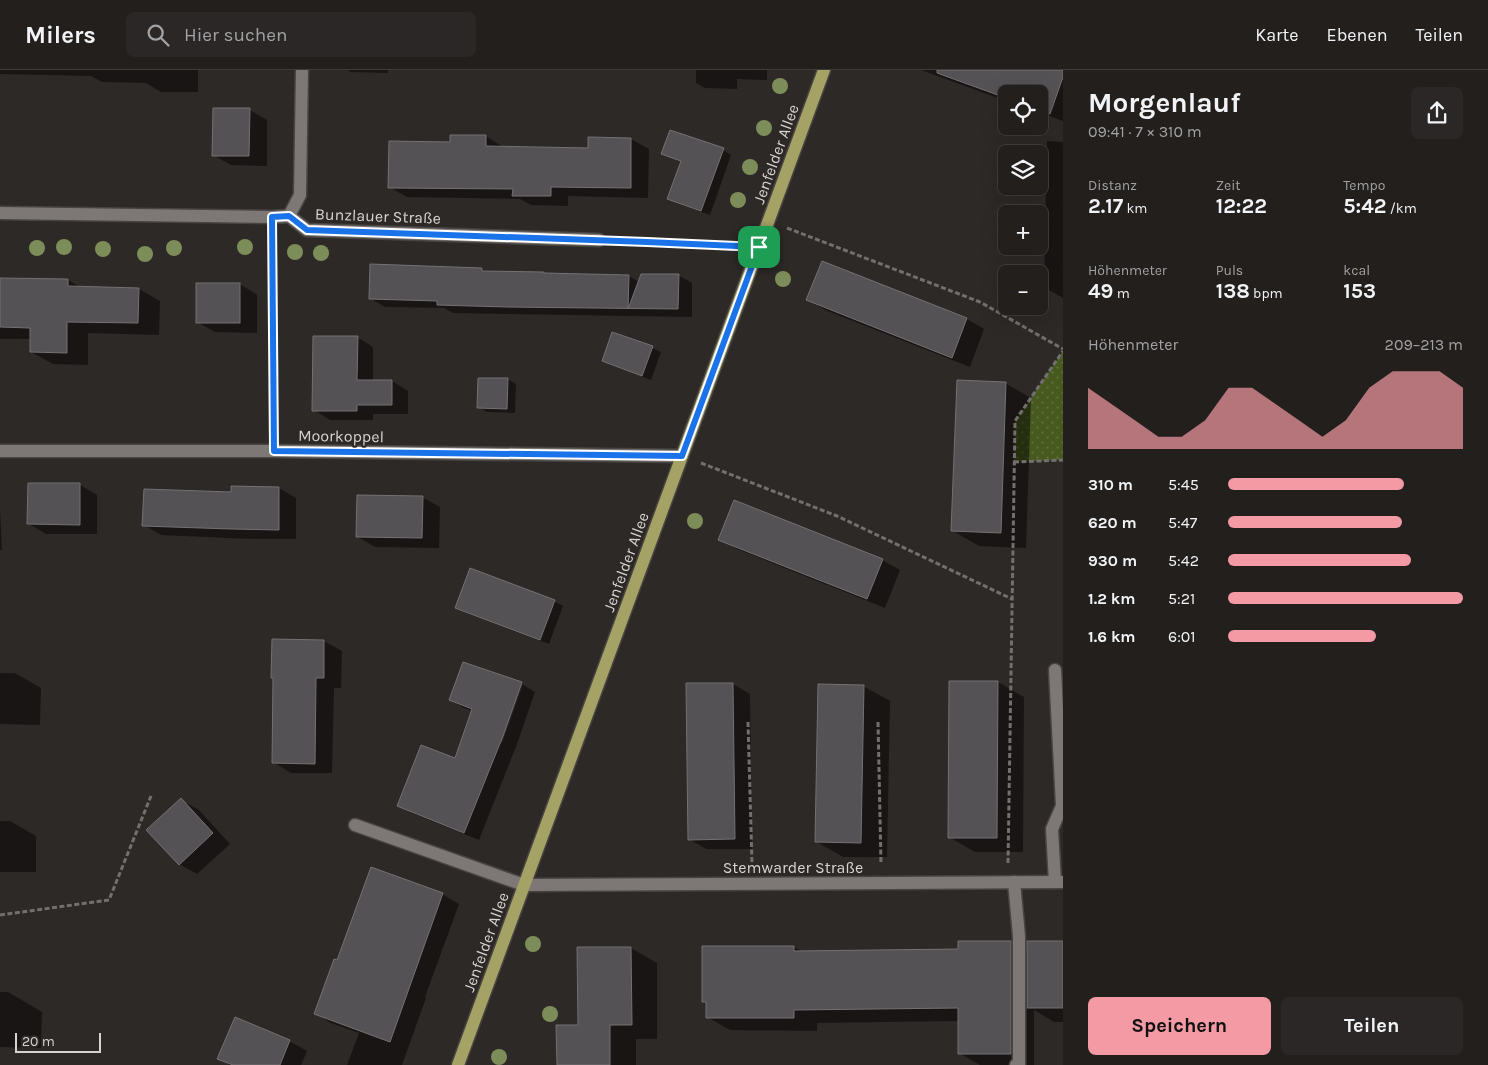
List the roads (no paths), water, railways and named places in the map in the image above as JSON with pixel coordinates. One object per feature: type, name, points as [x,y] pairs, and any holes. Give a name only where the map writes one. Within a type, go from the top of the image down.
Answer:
[{"type":"main road","name":"Jenfelder Allee","points":[[458,1065],[824,70]]},
{"type":"street","points":[[0,214],[289,216],[300,195],[302,70]]},
{"type":"street","name":"Bunzlauer Straße","points":[[289,216],[307,230],[599,240]]},
{"type":"street","name":"Moorkoppel","points":[[0,451],[274,451],[682,456]]},
{"type":"street","points":[[1054,670],[1062,806],[1052,829],[1059,882]]},
{"type":"street","points":[[355,824],[524,886]]},
{"type":"street","points":[[1011,882],[1018,936],[1019,1065],[1016,1065]]},
{"type":"street","name":"Stemwarder Straße","points":[[524,886],[1059,882]]}]
